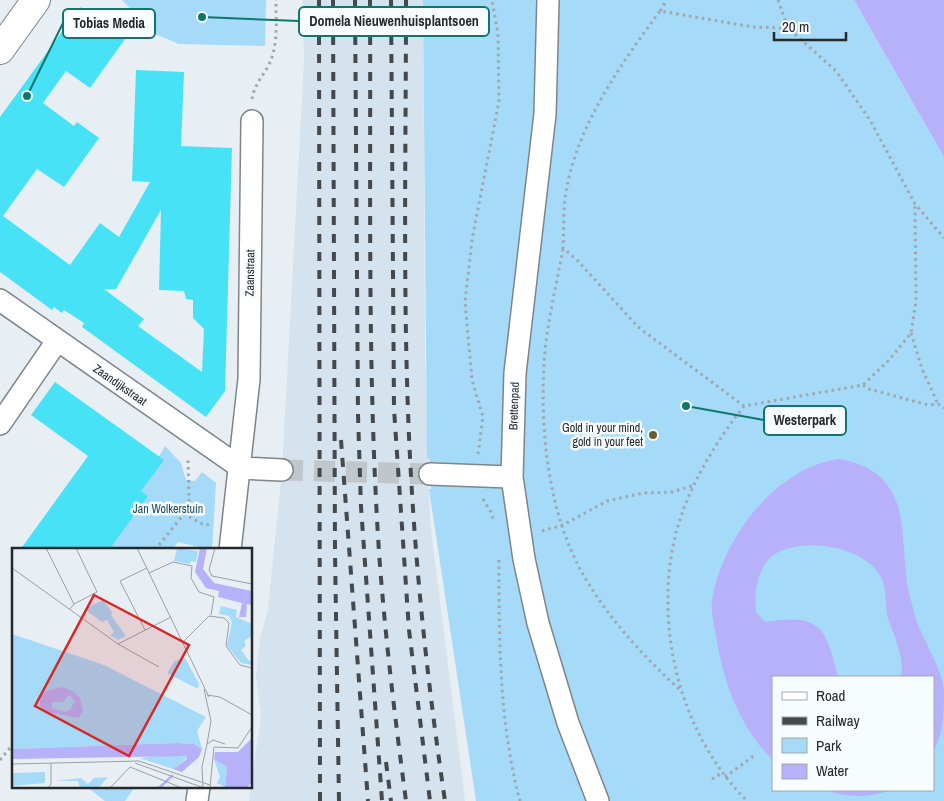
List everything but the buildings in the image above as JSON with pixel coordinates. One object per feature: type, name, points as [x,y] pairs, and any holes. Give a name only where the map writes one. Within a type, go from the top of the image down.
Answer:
[{"type":"street","points":[[1,46],[36,0]]},
{"type":"street","name":"Brettenpad","points":[[548,0],[545,114],[516,374],[512,477],[521,537],[538,623],[551,670],[598,801]]},
{"type":"street","name":"Zaanstraat","points":[[230,548],[241,468],[249,379],[252,121]]},
{"type":"street","name":"Zaandijkstraat","points":[[0,300],[241,468]]},
{"type":"street","points":[[0,424],[57,341]]},
{"type":"street","points":[[241,468],[282,470]]},
{"type":"street","points":[[430,474],[512,477]]},
{"type":"street","points":[[197,801],[199,788]]},
{"type":"path","points":[[252,121],[252,95],[266,72],[276,44],[276,0]]},
{"type":"path","points":[[492,0],[498,34],[499,101],[472,240],[465,302],[472,380],[482,417],[477,475],[479,493],[491,512],[495,530]]},
{"type":"path","points":[[667,0],[623,62],[581,138],[566,197],[563,248],[544,363],[543,403],[547,462],[564,525],[584,575],[614,620],[641,652],[679,689]]},
{"type":"path","points":[[778,0],[788,28],[836,71],[870,120],[915,204],[944,238]]},
{"type":"path","points":[[660,11],[753,27],[788,28]]},
{"type":"path","points":[[915,204],[916,301],[912,333],[922,369],[938,404],[944,408]]},
{"type":"path","points":[[563,248],[577,260],[638,327],[744,406]]},
{"type":"path","points":[[747,801],[722,773],[701,739],[679,689],[669,620],[669,568],[677,531],[695,485],[726,429],[744,406],[863,385],[889,360],[912,333]]},
{"type":"path","points":[[863,385],[869,389],[928,405],[938,404]]},
{"type":"path","points":[[157,548],[184,514],[189,501],[186,430]]},
{"type":"path","points":[[521,537],[564,525],[607,501],[643,494],[672,492],[695,485]]},
{"type":"path","points":[[184,514],[204,525],[218,523]]},
{"type":"path","points":[[499,557],[504,728],[520,801]]},
{"type":"path","points":[[0,760],[12,745]]},
{"type":"path","points":[[725,777],[755,755]]},
{"type":"path","points":[[712,779],[722,773]]},
{"type":"shaded area","points":[[303,0],[423,0],[425,352],[430,522],[465,801],[249,801],[261,716],[256,677],[260,639],[268,609],[282,470],[304,61]]},
{"type":"green space","points":[[122,0],[266,0],[265,46],[179,44],[155,34]]},
{"type":"green space","points":[[423,0],[854,0],[944,157],[944,801],[476,801],[429,489],[431,489],[429,459],[427,458]]},
{"type":"green space","name":"Jan Wolkerstuin","points":[[165,446],[181,463],[186,480],[195,481],[202,472],[216,483],[212,548],[178,542],[174,548],[106,548]]},
{"type":"green space","points":[[88,788],[134,788],[125,801],[105,801]]},
{"type":"water","points":[[854,0],[944,0],[944,157]]},
{"type":"water","points":[[839,459],[862,465],[874,472],[885,482],[895,498],[901,519],[909,594],[917,622],[939,672],[944,690],[943,723],[934,750],[934,676],[901,676],[901,657],[889,622],[881,577],[873,566],[861,558],[847,551],[831,547],[798,546],[772,556],[763,568],[758,582],[756,612],[765,622],[798,620],[809,622],[818,627],[829,646],[838,676],[772,676],[772,759],[761,747],[741,717],[722,666],[712,615],[712,600],[718,577],[727,554],[755,510],[773,491],[794,476],[816,465]]},
{"type":"water","points":[[828,791],[886,791],[865,796]]},
{"type":"tunnel","points":[[282,470],[430,474]]},
{"type":"railway","points":[[319,0],[320,801]]},
{"type":"railway","points":[[333,0],[335,553],[339,801]]},
{"type":"railway","points":[[355,0],[358,415],[361,507],[382,801]]},
{"type":"railway","points":[[370,0],[370,276],[375,483],[384,615],[406,801]]},
{"type":"railway","points":[[391,0],[394,409],[409,630],[430,801]]},
{"type":"railway","points":[[406,0],[405,298],[408,417],[424,639],[445,801]]},
{"type":"railway","points":[[341,440],[368,801]]},
{"type":"railway","points":[[386,762],[391,801]]},
{"type":"place","name":"Domela Nieuwenhuisplantsoen","points":[[202,17]]},
{"type":"place","name":"Tobias Media","points":[[27,96]]},
{"type":"place","name":"Westerpark","points":[[686,406]]},
{"type":"place","name":"Gold in your mind, gold in your feet","points":[[653,435]]}]
